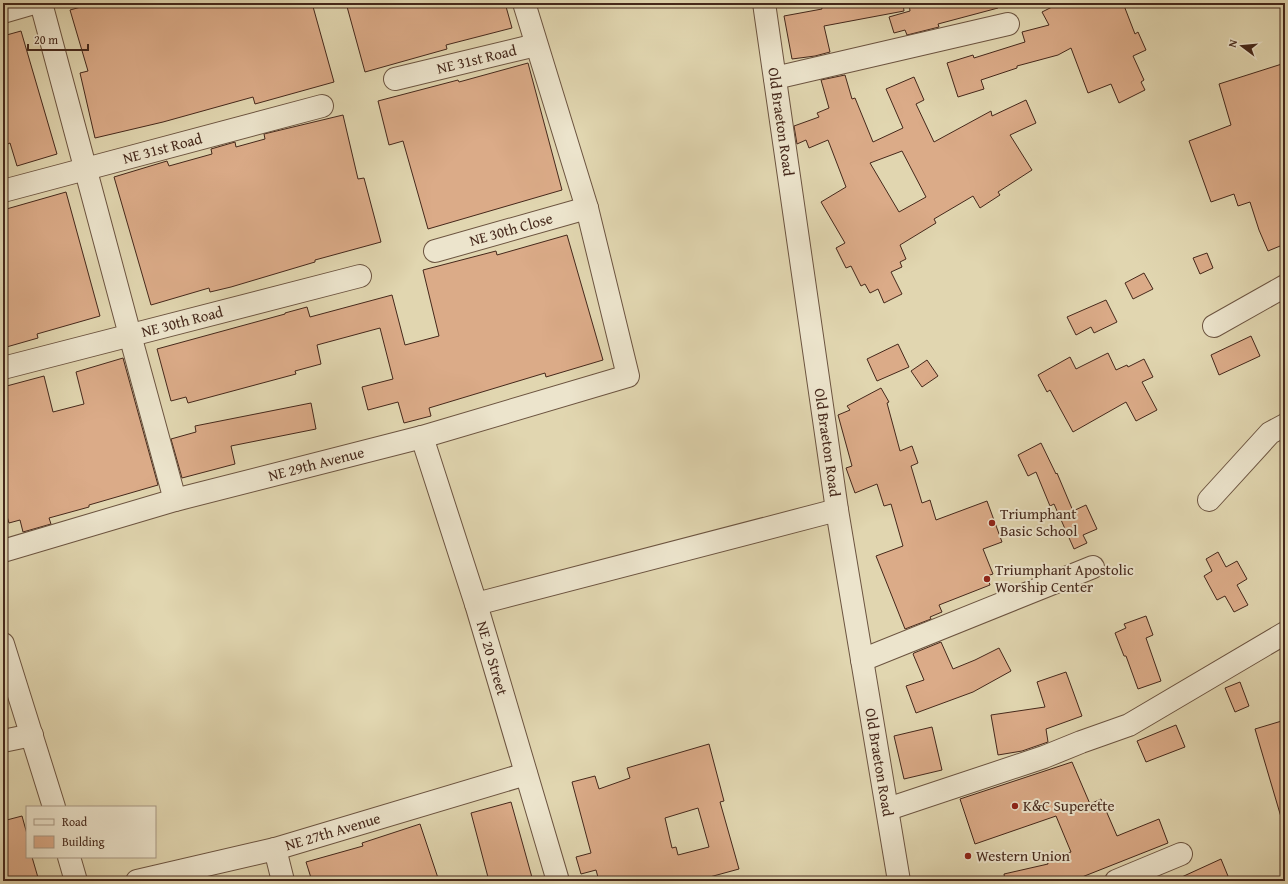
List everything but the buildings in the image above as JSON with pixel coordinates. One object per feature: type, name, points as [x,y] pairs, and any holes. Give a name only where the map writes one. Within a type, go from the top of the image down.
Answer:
[{"type":"street","points":[[3,12],[34,3]]},
{"type":"street","points":[[41,3],[175,500]]},
{"type":"street","points":[[524,3],[587,208]]},
{"type":"street","name":"Old Braeton Road","points":[[764,3],[837,510],[899,881]]},
{"type":"street","points":[[775,78],[1008,24]]},
{"type":"street","name":"NE 31st Road","points":[[395,80],[536,45]]},
{"type":"street","name":"NE 31st Road","points":[[3,191],[322,106]]},
{"type":"street","name":"NE 30th Close","points":[[435,251],[587,208]]},
{"type":"street","name":"NE 29th Avenue","points":[[3,551],[175,500],[422,437],[628,376],[587,208]]},
{"type":"street","name":"NE 30th Road","points":[[3,368],[360,276]]},
{"type":"street","points":[[1214,326],[1285,286]]},
{"type":"street","points":[[1209,500],[1270,433],[1285,424]]},
{"type":"street","name":"NE 20 Street","points":[[422,437],[476,604],[558,881]]},
{"type":"street","points":[[476,604],[837,510]]},
{"type":"street","points":[[862,660],[1093,567]]},
{"type":"street","points":[[888,809],[1044,757],[1129,725],[1285,633]]},
{"type":"street","points":[[3,644],[54,806]]},
{"type":"street","points":[[3,741],[32,734]]},
{"type":"street","name":"NE 27th Avenue","points":[[137,881],[275,849],[526,774]]},
{"type":"street","points":[[275,849],[283,881]]},
{"type":"street","points":[[1116,881],[1181,854]]},
{"type":"street","points":[[69,858],[76,881]]},
{"type":"place","name":"Triumphant Basic School","points":[[992,523]]},
{"type":"place","name":"Triumphant Apostolic Worship Center","points":[[987,579]]},
{"type":"place","name":"K&C Superette","points":[[1015,806]]},
{"type":"place","name":"Western Union","points":[[968,856]]}]
